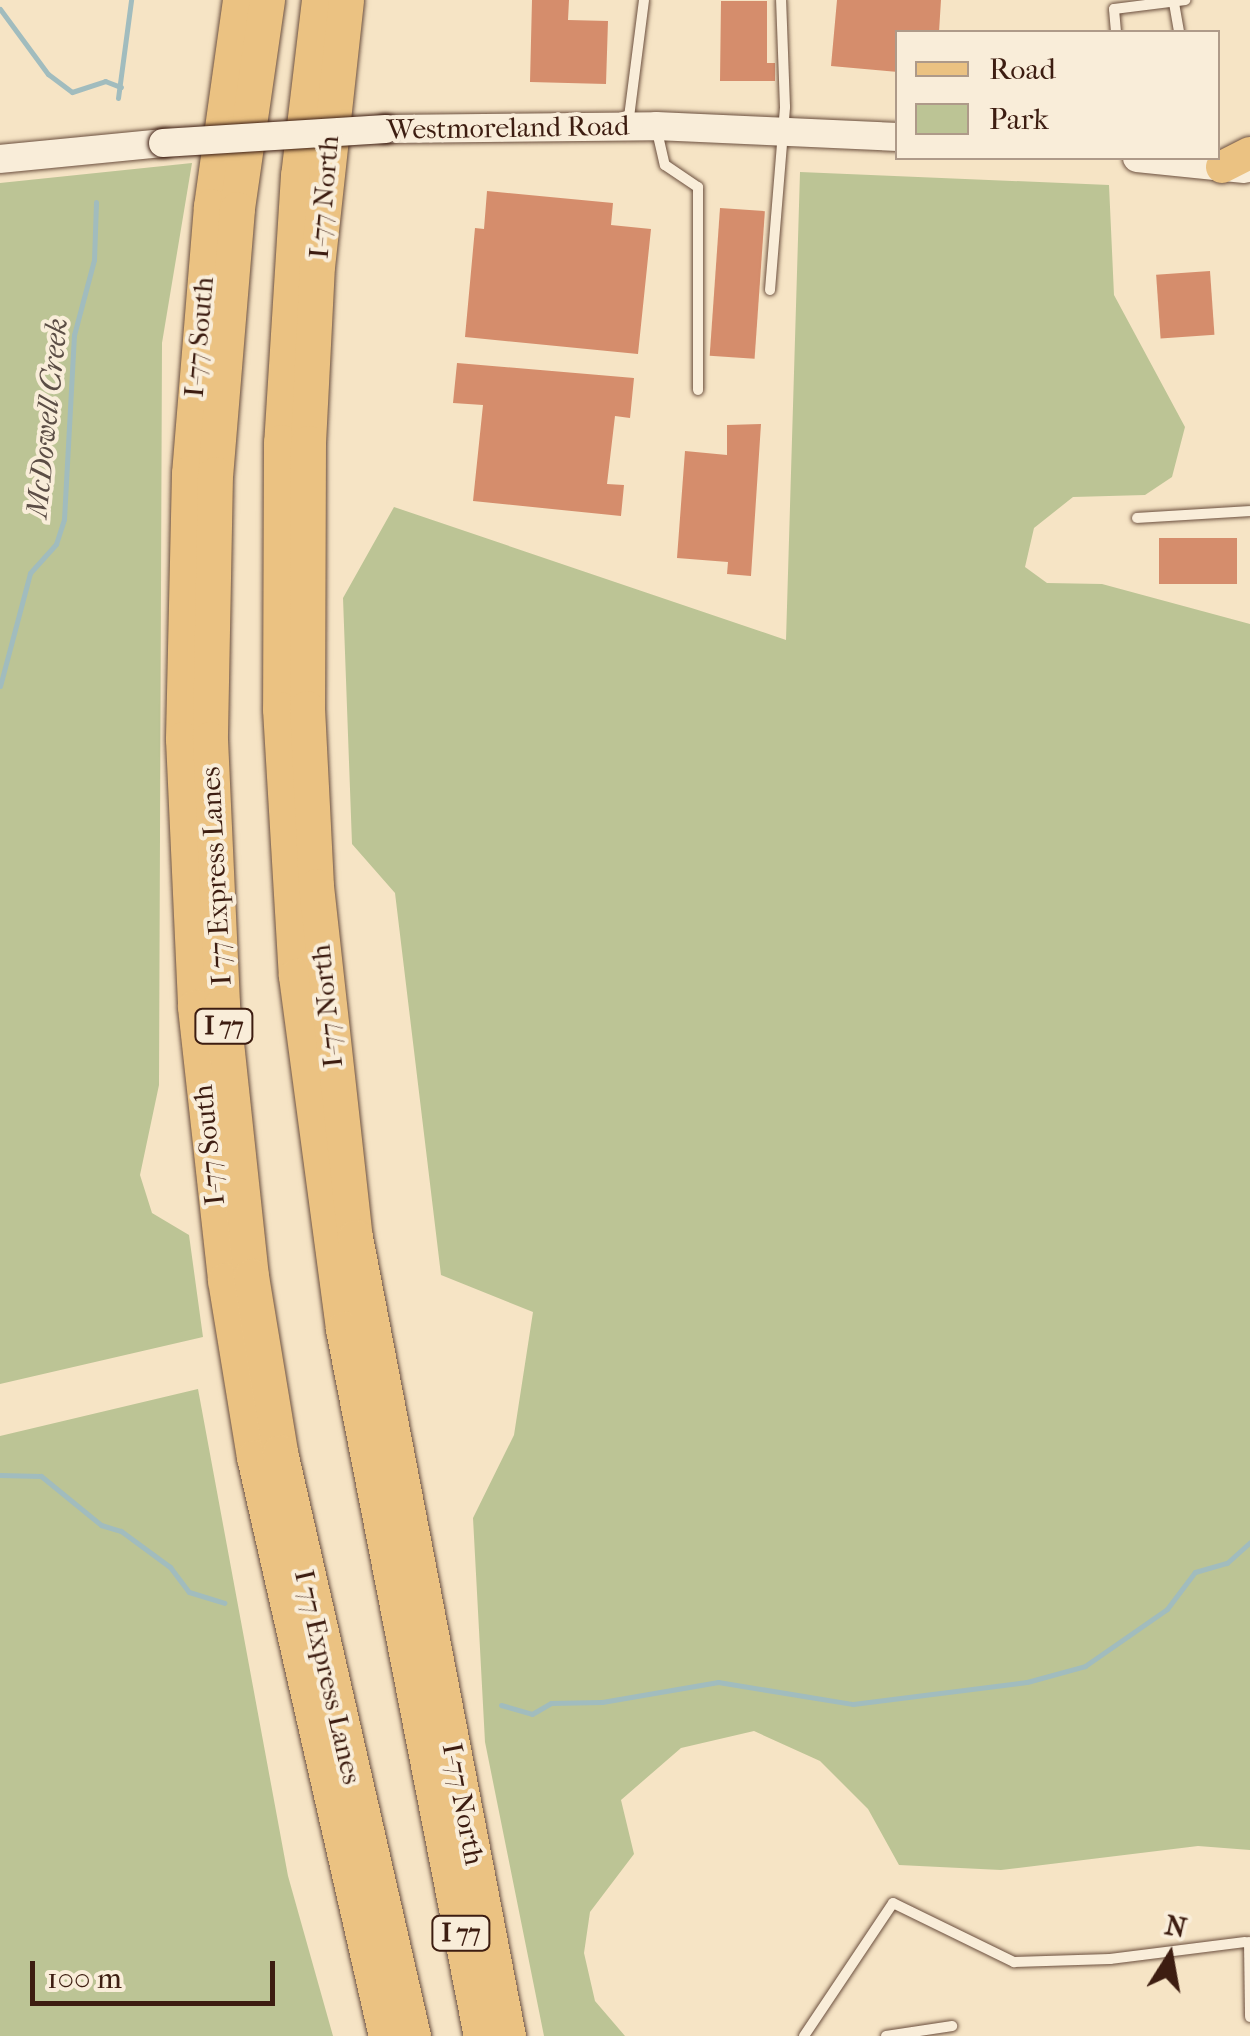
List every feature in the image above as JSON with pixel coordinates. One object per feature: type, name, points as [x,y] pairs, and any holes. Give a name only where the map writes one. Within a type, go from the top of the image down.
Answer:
[{"type":"highway","name":"I-77 South","points":[[240,0],[211,206],[188,473],[183,740],[195,1006],[224,1280],[254,1457],[386,2036]]},
{"type":"highway","name":"I 77 Express Lanes","points":[[267,0],[237,209],[215,474],[210,739],[222,1004],[249,1258],[280,1452],[413,2036]]},
{"type":"highway","name":"I 77","points":[[319,0],[298,174],[281,442],[278,620],[288,879],[328,1241],[481,2036]]},
{"type":"highway","name":"I-77 North","points":[[346,0],[322,212],[308,442],[307,708],[317,903],[355,1237],[501,1998]]},
{"type":"highway","points":[[441,1829],[480,1957],[501,1998]]},
{"type":"highway","name":"I 77","points":[[501,1998],[508,2036]]},
{"type":"street","name":"Westmoreland Road","points":[[0,159],[386,128],[642,126],[895,137]]},
{"type":"street","points":[[1179,160],[1241,163]]},
{"type":"lane","points":[[644,0],[642,126],[665,165],[698,187],[698,390]]},
{"type":"lane","points":[[770,290],[782,130],[781,0]]},
{"type":"lane","points":[[1116,30],[1114,8],[1180,2],[1178,30]]},
{"type":"lane","points":[[1137,518],[1250,511]]},
{"type":"lane","points":[[804,2036],[893,1903],[1014,1962],[1110,1960],[1248,1942],[1250,2016]]},
{"type":"lane","points":[[886,2036],[952,2026]]},
{"type":"green space","points":[[192,163],[162,343],[159,1085],[140,1175],[152,1213],[189,1235],[203,1337],[0,1384],[0,183]]},
{"type":"green space","points":[[800,172],[1109,185],[1114,295],[1185,427],[1172,477],[1145,495],[1073,497],[1034,528],[1025,567],[1047,583],[1102,584],[1250,624],[1250,1850],[1198,1846],[1001,1870],[899,1865],[868,1809],[820,1761],[754,1731],[681,1748],[621,1800],[634,1854],[590,1912],[584,1953],[595,2001],[625,2036],[544,2036],[485,1742],[473,1518],[514,1435],[533,1312],[441,1275],[395,893],[352,844],[343,598],[394,507],[786,640]]},
{"type":"green space","points":[[198,1389],[288,1876],[333,2036],[0,2036],[0,1436]]},
{"type":"building","points":[[532,0],[569,0],[568,20],[608,21],[606,84],[530,82]]},
{"type":"building","points":[[837,0],[941,0],[939,30],[895,30],[895,72],[831,66]]},
{"type":"building","points":[[721,1],[767,1],[767,63],[775,63],[775,81],[720,81]]},
{"type":"building","points":[[487,191],[613,203],[611,225],[651,229],[638,354],[465,337],[475,228],[484,229]]},
{"type":"building","points":[[720,208],[765,211],[755,359],[710,356]]},
{"type":"building","points":[[1210,271],[1214,335],[1161,339],[1156,275]]},
{"type":"building","points":[[457,363],[634,378],[630,418],[615,416],[607,484],[624,485],[621,516],[473,501],[483,405],[453,403]]},
{"type":"building","points":[[761,424],[751,576],[727,574],[728,562],[677,558],[685,451],[727,455],[727,425]]},
{"type":"building","points":[[1159,538],[1237,538],[1237,584],[1159,584]]},
{"type":"waterway","name":"McDowell Creek","points":[[118,98],[131,0]]},
{"type":"waterway","points":[[0,9],[48,74],[72,92],[105,81],[121,87]]},
{"type":"waterway","name":"McDowell Creek","points":[[0,686],[30,573],[56,544],[64,519],[74,335],[94,260],[96,202]]},
{"type":"waterway","points":[[0,1475],[41,1476],[101,1525],[121,1531],[170,1567],[189,1592],[224,1603]]},
{"type":"waterway","points":[[501,1705],[532,1714],[551,1703],[602,1702],[718,1682],[853,1704],[1027,1682],[1085,1666],[1167,1609],[1195,1572],[1227,1563],[1250,1542]]}]
